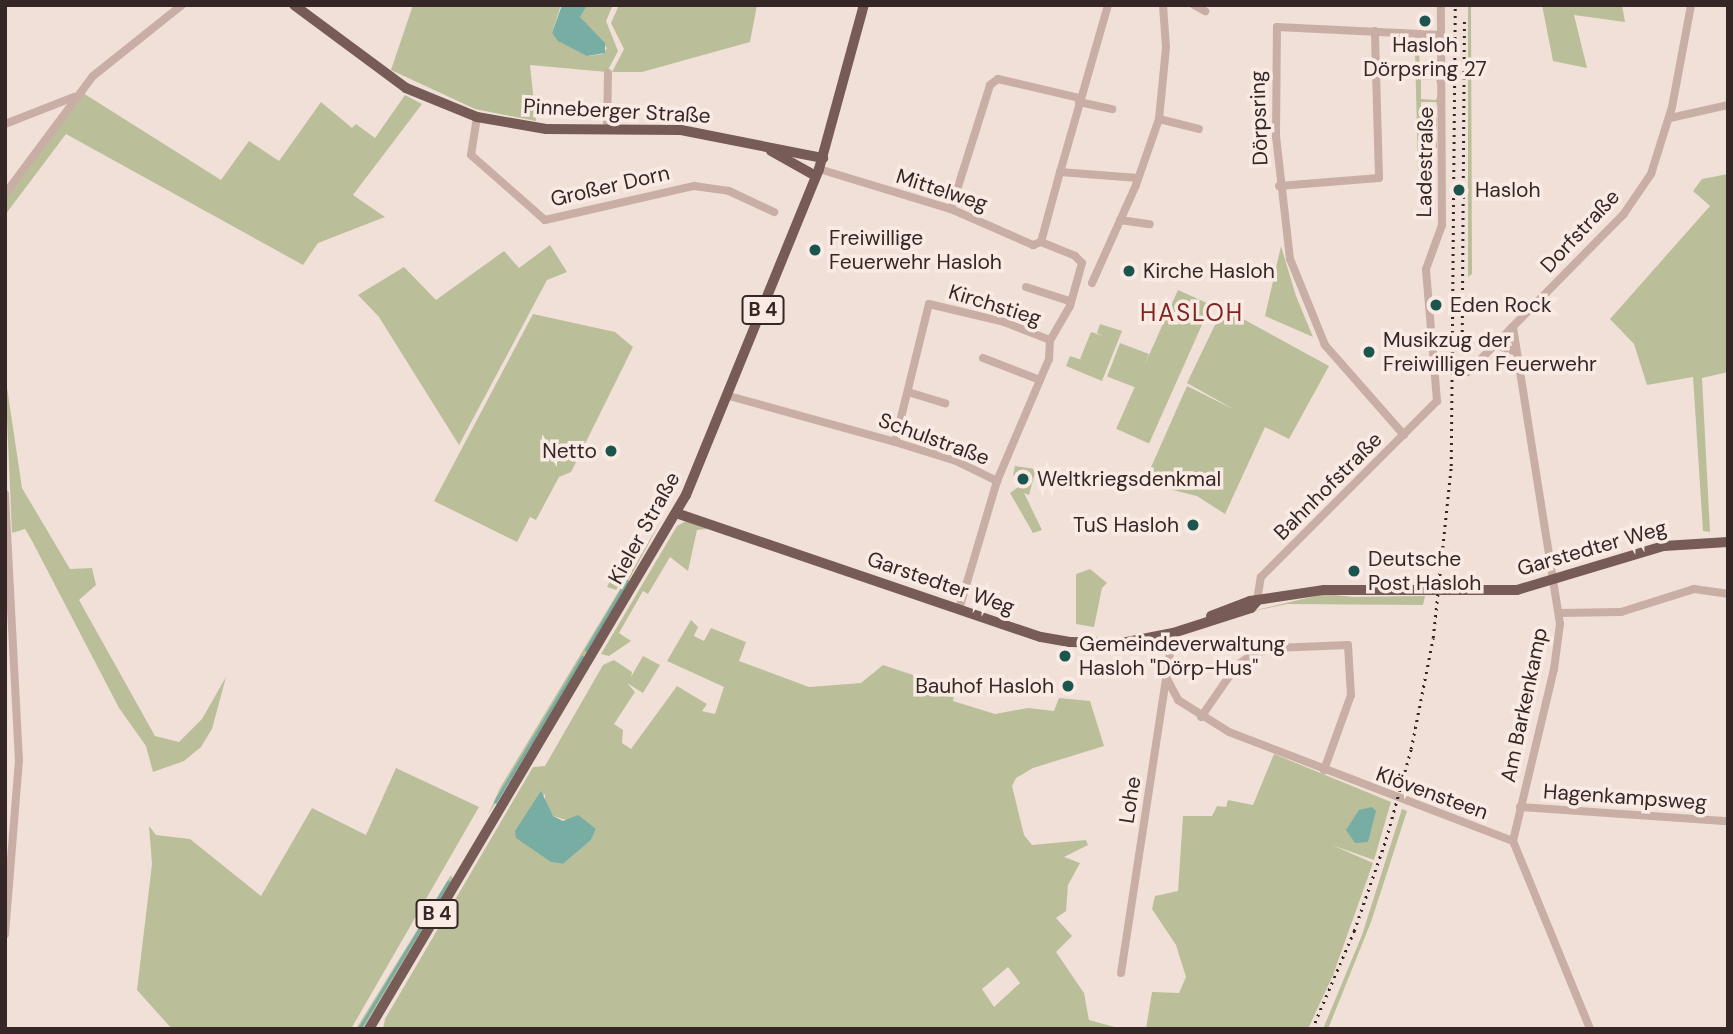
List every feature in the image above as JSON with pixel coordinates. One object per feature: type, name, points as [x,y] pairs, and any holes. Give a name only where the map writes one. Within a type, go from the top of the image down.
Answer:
[{"type":"main road","name":"Pinneberger Straße","points":[[294,5],[405,88],[477,117],[546,129],[681,130],[761,146],[819,168]]},
{"type":"main road","name":"Kieler Straße","points":[[369,1029],[676,513],[729,396],[819,168],[864,5]]},
{"type":"main road","name":"Pinneberger Straße","points":[[761,146],[819,168]]},
{"type":"main road","name":"Garstedter Weg","points":[[676,513],[1041,637],[1083,644],[1122,643],[1173,633],[1251,608],[1257,601],[1324,590],[1482,592],[1552,582],[1664,546],[1728,542]]},
{"type":"street","points":[[5,194],[74,97],[120,53],[182,5]]},
{"type":"street","points":[[1041,242],[1108,5]]},
{"type":"street","points":[[1081,266],[1093,280],[1138,178],[1159,119],[1166,47],[1163,5]]},
{"type":"street","points":[[1194,5],[1205,11]]},
{"type":"street","name":"Ladestraße","points":[[1437,401],[1426,297],[1427,264],[1442,225],[1441,5]]},
{"type":"street","name":"Dorfstraße","points":[[1468,372],[1623,215],[1651,174],[1670,118],[1691,5]]},
{"type":"street","name":"Dörpsring","points":[[1375,32],[1379,178],[1279,186],[1277,27],[1441,34]]},
{"type":"street","points":[[607,129],[608,73]]},
{"type":"street","points":[[951,209],[990,85],[998,79],[1112,109]]},
{"type":"street","points":[[5,124],[74,97]]},
{"type":"street","points":[[1670,118],[1728,105]]},
{"type":"street","name":"Großer Dorn","points":[[477,117],[471,155],[545,220],[694,186],[729,191],[774,212]]},
{"type":"street","points":[[1159,119],[1199,129]]},
{"type":"street","name":"Mittelweg","points":[[819,168],[951,209],[1011,232],[1025,242],[1041,242],[1081,266]]},
{"type":"street","points":[[1060,172],[1138,178]]},
{"type":"street","points":[[1279,186],[1287,246],[1311,319],[1331,354],[1404,435]]},
{"type":"street","points":[[1120,220],[1150,224]]},
{"type":"street","points":[[1081,266],[1099,266]]},
{"type":"street","points":[[997,481],[1049,359],[1050,340],[1056,325],[1064,321],[1081,266]]},
{"type":"street","points":[[1026,287],[1069,301]]},
{"type":"street","name":"Kirchstieg","points":[[908,392],[929,304],[1004,323],[1050,340]]},
{"type":"street","name":"Am Barkenkamp","points":[[1513,327],[1559,613],[1554,669],[1513,841]]},
{"type":"street","points":[[1495,345],[1516,352]]},
{"type":"street","points":[[982,358],[1040,380]]},
{"type":"street","points":[[895,442],[908,392],[945,403]]},
{"type":"street","name":"Schulstraße","points":[[729,396],[956,461],[997,481],[959,609]]},
{"type":"street","name":"Bahnhofstraße","points":[[1257,601],[1261,577],[1437,401]]},
{"type":"street","points":[[5,494],[19,760],[5,934]]},
{"type":"street","points":[[1559,613],[1621,612],[1695,589],[1728,594]]},
{"type":"street","name":"Lohe","points":[[1121,973],[1173,633]]},
{"type":"street","points":[[1201,717],[1237,665],[1255,653],[1275,648],[1348,645],[1351,695],[1324,770]]},
{"type":"street","name":"Klövensteen","points":[[1167,679],[1178,700],[1201,717],[1324,770],[1513,841]]},
{"type":"street","name":"Hagenkampsweg","points":[[1520,807],[1728,821]]},
{"type":"street","points":[[1513,841],[1590,1029]]},
{"type":"green space","points":[[413,5],[561,5],[552,33],[588,56],[603,54],[607,48],[580,17],[580,11],[587,5],[613,5],[606,21],[618,51],[607,72],[530,65],[536,121],[475,109],[391,70]]},
{"type":"green space","points":[[619,5],[757,5],[750,42],[642,72],[612,72],[624,49],[611,23]]},
{"type":"green space","points":[[1468,5],[1471,5],[1472,274],[1468,277]]},
{"type":"green space","points":[[1542,5],[1622,5],[1625,22],[1574,15],[1587,68],[1553,61]]},
{"type":"green space","points":[[1419,48],[1420,77],[1438,77],[1438,86],[1436,80],[1421,80],[1421,99],[1436,100],[1438,94],[1438,108],[1436,102],[1421,102],[1421,122],[1436,122],[1437,116],[1437,131],[1436,124],[1421,124],[1421,144],[1436,145],[1437,138],[1437,148],[1420,149],[1418,174],[1415,50]]},
{"type":"green space","points":[[83,93],[221,180],[249,141],[279,161],[321,102],[352,128],[356,124],[375,138],[405,95],[422,104],[353,195],[385,217],[318,243],[303,265],[66,134],[5,215],[5,199]]},
{"type":"green space","points":[[1728,174],[1728,372],[1702,378],[1710,532],[1703,531],[1693,377],[1647,385],[1634,344],[1610,319],[1710,206],[1693,191],[1702,179]]},
{"type":"green space","points":[[550,245],[567,272],[547,280],[459,445],[379,317],[358,295],[404,267],[436,300],[504,251],[519,268]]},
{"type":"green space","points":[[1281,246],[1296,296],[1313,337],[1265,316]]},
{"type":"green space","points":[[1178,290],[1211,305],[1149,444],[1116,429]]},
{"type":"green space","points":[[1223,308],[1329,366],[1289,439],[1265,427],[1225,514],[1197,496],[1144,483],[1187,386],[1235,410],[1187,383]]},
{"type":"green space","points":[[533,314],[615,332],[633,347],[571,472],[559,477],[536,520],[530,517],[517,542],[434,501]]},
{"type":"green space","points":[[1100,324],[1122,331],[1102,381],[1066,366],[1070,356],[1085,361],[1080,359],[1091,332],[1103,336],[1097,333]]},
{"type":"green space","points":[[1120,343],[1149,354],[1136,388],[1107,377]]},
{"type":"green space","points":[[5,374],[22,488],[70,569],[92,568],[96,585],[79,600],[155,736],[179,742],[202,719],[226,677],[212,729],[201,747],[184,761],[153,772],[146,746],[119,708],[31,539],[25,529],[12,533]]},
{"type":"green space","points":[[1015,466],[1036,469],[1029,495],[1024,493],[1042,530],[1033,533],[1010,493],[1027,481],[1023,475],[1013,476]]},
{"type":"green space","points":[[661,521],[589,653],[488,815],[500,788]]},
{"type":"green space","points":[[686,521],[707,529],[697,530],[688,571],[670,557],[648,594],[643,591],[619,633],[631,641],[609,656],[601,654],[677,526]]},
{"type":"green space","points":[[631,540],[644,546],[616,590],[607,587]]},
{"type":"green space","points":[[1090,569],[1107,583],[1102,588],[1094,627],[1076,624],[1076,574]]},
{"type":"green space","points":[[1324,594],[1354,597],[1425,596],[1423,605],[1287,604],[1244,613]]},
{"type":"green space","points":[[691,620],[698,627],[694,636],[704,641],[711,628],[746,642],[739,661],[809,687],[861,683],[883,665],[955,689],[953,701],[995,714],[1028,708],[1054,711],[1059,698],[1090,701],[1104,746],[1033,768],[1016,778],[1012,786],[1024,835],[1032,845],[1086,840],[1088,845],[1064,857],[1080,863],[1068,885],[1066,911],[1056,918],[1072,936],[1056,952],[1084,993],[1089,1020],[1122,1029],[383,1029],[385,1019],[533,767],[545,766],[603,665],[614,660],[632,672],[631,677],[643,656],[660,665],[643,693],[627,683],[635,692],[614,724],[623,730],[622,743],[631,749],[677,686],[707,704],[702,711],[715,714],[724,687],[667,661]],"holes":[[[545,794],[545,806],[553,816],[596,829],[591,840],[563,864],[551,862],[515,831]],[[1008,967],[1020,983],[994,1007],[982,989]]]},
{"type":"green space","points":[[1274,754],[1391,802],[1374,860],[1332,845],[1373,863],[1333,975],[1308,1029],[1146,1029],[1152,992],[1179,993],[1186,977],[1176,945],[1152,909],[1155,896],[1178,891],[1183,816],[1212,816],[1217,806],[1226,807],[1228,800],[1253,805]]},
{"type":"green space","points":[[396,768],[479,807],[351,1029],[172,1029],[137,990],[152,864],[149,826],[156,835],[190,839],[261,896],[312,808],[366,835]]},
{"type":"green space","points":[[1402,809],[1407,811],[1371,922],[1328,1029],[1323,1029],[1362,935]]},
{"type":"green space","points":[[451,875],[453,879],[363,1029],[356,1029]]},
{"type":"water","points":[[562,5],[587,5],[580,17],[605,43],[605,53],[587,56],[558,41],[552,33]]},
{"type":"water","points":[[541,791],[553,816],[563,821],[578,815],[596,829],[591,840],[563,864],[551,862],[516,838],[515,831]]},
{"type":"water","points":[[1372,807],[1376,811],[1368,842],[1355,843],[1346,830],[1359,810]]},
{"type":"waterway","points":[[586,650],[627,581]]},
{"type":"waterway","points":[[495,802],[582,657]]},
{"type":"waterway","points":[[359,1029],[448,882]]},
{"type":"railway","points":[[1312,1029],[1354,931],[1386,839],[1411,749],[1433,638],[1451,466],[1455,5]]},
{"type":"railway","points":[[1462,332],[1464,20]]},
{"type":"place","name":"Hasloh Dörpsring 27","points":[[1425,21]]},
{"type":"place","name":"Hasloh","points":[[1459,190]]},
{"type":"place","name":"Freiwillige Feuerwehr Hasloh","points":[[815,250]]},
{"type":"place","name":"Kirche Hasloh","points":[[1129,271]]},
{"type":"place","name":"Eden Rock","points":[[1436,305]]},
{"type":"place","name":"Musikzug der Freiwilligen Feuerwehr","points":[[1369,352]]},
{"type":"place","name":"Netto","points":[[611,451]]},
{"type":"place","name":"Weltkriegsdenkmal","points":[[1023,479]]},
{"type":"place","name":"TuS Hasloh","points":[[1193,525]]},
{"type":"place","name":"Deutsche Post Hasloh","points":[[1354,571]]},
{"type":"place","name":"Gemeindeverwaltung Hasloh \"Dörp-Hus\"","points":[[1065,656]]},
{"type":"place","name":"Bauhof Hasloh","points":[[1068,686]]},
{"type":"district","name":"HASLOH","points":[[1192,313]]}]
